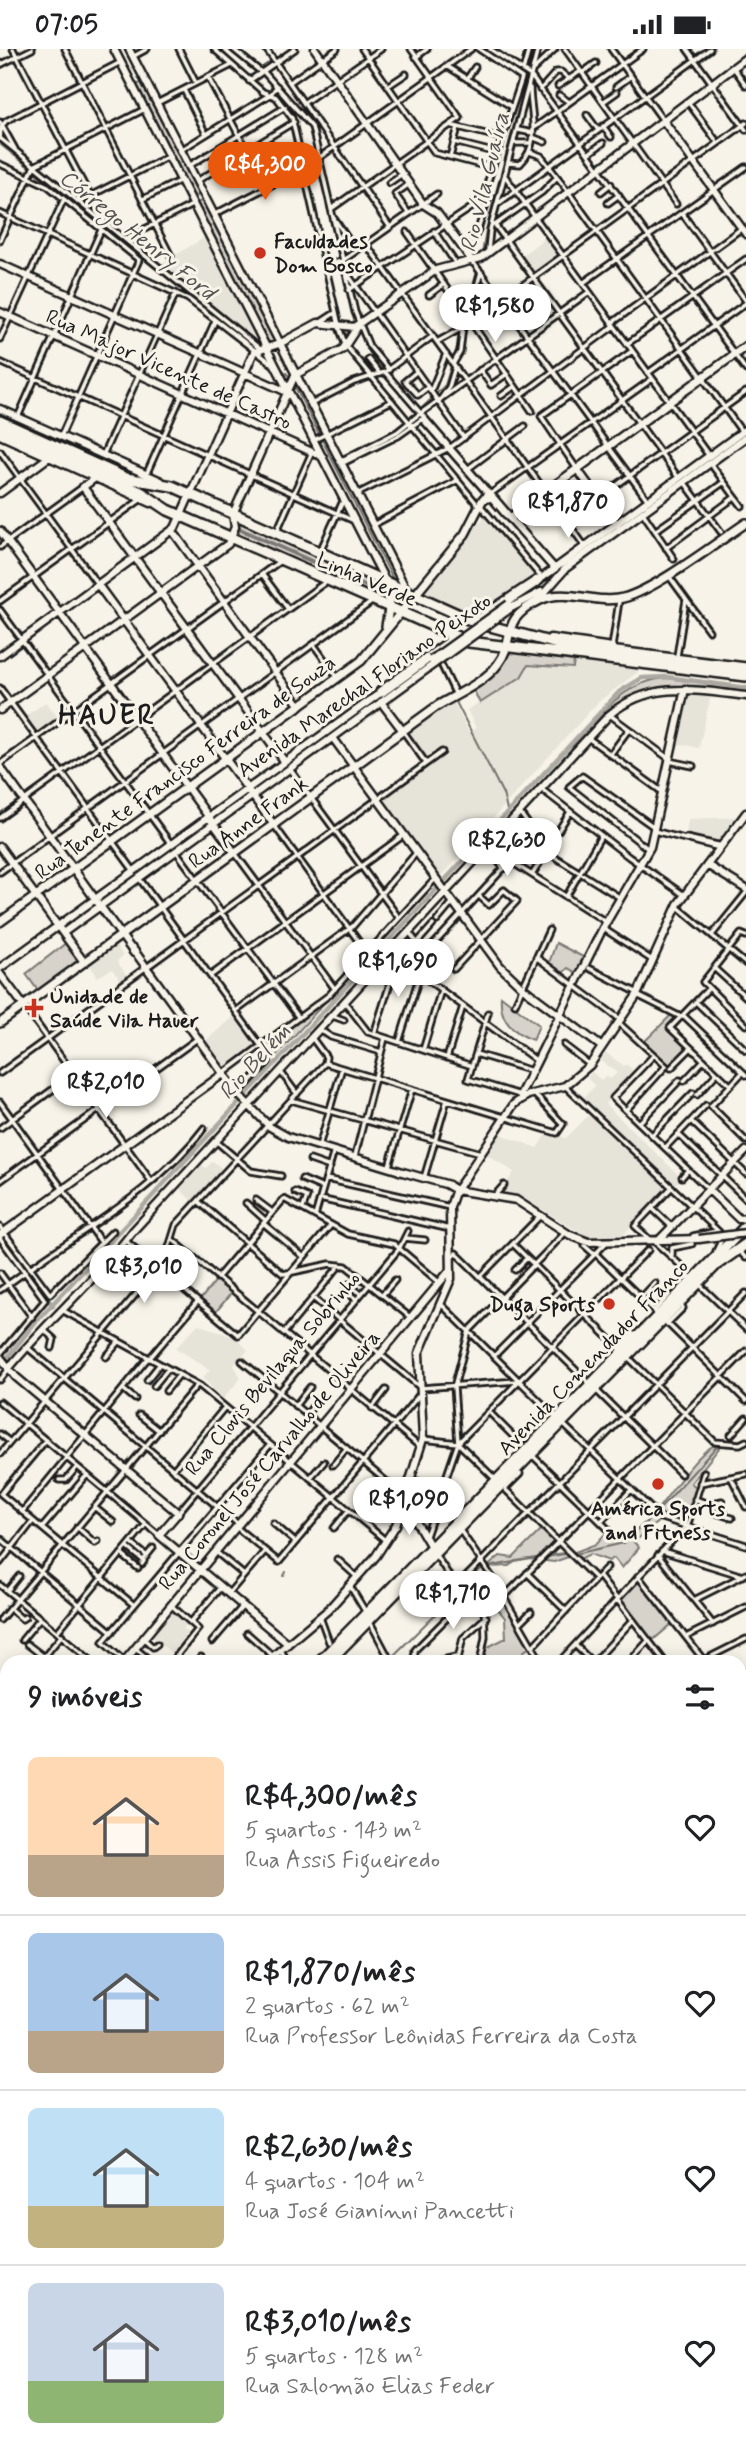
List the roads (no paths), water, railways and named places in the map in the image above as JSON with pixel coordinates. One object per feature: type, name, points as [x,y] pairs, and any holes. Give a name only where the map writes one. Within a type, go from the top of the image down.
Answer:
[{"type":"highway","name":"Linha Verde","points":[[0,421],[126,478],[172,486],[319,553],[379,576],[387,584],[475,622],[506,639],[746,676]]},
{"type":"highway","name":"Linha Verde","points":[[1,435],[141,492],[168,510],[231,539],[327,581],[398,607],[473,643],[535,639],[566,646],[746,667]]},
{"type":"highway","points":[[475,622],[539,579]]},
{"type":"highway","points":[[379,698],[430,664],[450,642],[450,634]]},
{"type":"highway","points":[[719,1233],[745,1232]]},
{"type":"highway","points":[[661,1316],[714,1254],[745,1232]]},
{"type":"highway","name":"Avenida Comendador Franco","points":[[327,1655],[593,1387],[636,1335],[661,1316],[682,1306],[694,1276],[716,1265],[745,1232]]},
{"type":"highway","name":"Avenida Comendador Franco","points":[[593,1387],[628,1357],[661,1316],[745,1232]]},
{"type":"highway","points":[[716,1265],[746,1244]]},
{"type":"highway","name":"Avenida Comendador Franco","points":[[433,1550],[458,1529],[492,1488],[532,1454],[563,1418]]},
{"type":"highway","name":"Avenida Comendador Franco","points":[[340,1655],[361,1623]]},
{"type":"main road","points":[[398,607],[467,531],[486,500],[510,518],[746,345]]},
{"type":"main road","points":[[537,601],[563,594],[614,603],[667,574],[746,523]]},
{"type":"main road","name":"Rua Tenente Francisco Ferreira de Souza","points":[[0,922],[367,655],[398,607],[390,596],[387,584]]},
{"type":"main road","name":"Rua Anne Frank","points":[[0,1023],[403,731],[494,669],[514,619],[537,601]]},
{"type":"street","points":[[13,49],[103,226]]},
{"type":"street","points":[[0,65],[32,49]]},
{"type":"street","points":[[65,49],[171,256]]},
{"type":"street","points":[[114,49],[192,201],[263,350],[278,368]]},
{"type":"street","points":[[129,49],[356,495],[410,594]]},
{"type":"street","points":[[133,56],[147,49]]},
{"type":"street","points":[[179,49],[196,83]]},
{"type":"street","points":[[214,49],[230,66],[265,93],[271,94],[285,107],[294,122],[336,315],[346,346],[458,480],[486,500]]},
{"type":"street","points":[[233,49],[277,86],[310,122],[342,261],[348,275],[464,438]]},
{"type":"street","points":[[266,49],[390,227]]},
{"type":"street","points":[[249,81],[295,49]]},
{"type":"street","points":[[315,49],[423,204],[435,212],[463,249],[482,259],[501,299],[647,499]]},
{"type":"street","points":[[290,82],[337,49]]},
{"type":"street","points":[[362,49],[435,153],[492,168]]},
{"type":"street","points":[[304,102],[381,49]]},
{"type":"street","points":[[331,209],[460,118],[411,49]]},
{"type":"street","points":[[416,57],[427,49]]},
{"type":"street","points":[[214,215],[320,157],[471,49]]},
{"type":"street","points":[[349,290],[474,206],[485,190],[522,78],[479,49]]},
{"type":"street","points":[[490,49],[529,73],[746,370]]},
{"type":"street","points":[[509,163],[521,163],[530,152],[533,135],[529,49]]},
{"type":"street","points":[[529,73],[538,49]]},
{"type":"street","points":[[529,73],[555,49]]},
{"type":"street","points":[[565,49],[676,204]]},
{"type":"street","points":[[319,553],[337,513],[346,500],[450,448],[584,349],[645,298],[745,229],[611,49]]},
{"type":"street","points":[[514,143],[533,135],[555,112],[643,49]]},
{"type":"street","points":[[687,49],[746,130]]},
{"type":"street","points":[[499,203],[709,49]]},
{"type":"street","points":[[318,323],[347,328],[359,325],[435,271],[482,259],[535,217],[565,187],[600,169],[746,58]]},
{"type":"street","points":[[1,124],[121,62]]},
{"type":"street","points":[[558,86],[596,63]]},
{"type":"street","points":[[157,103],[230,66]]},
{"type":"street","points":[[447,66],[512,107]]},
{"type":"street","points":[[467,79],[475,67]]},
{"type":"street","points":[[733,67],[746,85]]},
{"type":"street","points":[[128,76],[136,78],[140,71]]},
{"type":"street","points":[[540,90],[556,72],[561,72],[568,78]]},
{"type":"street","points":[[388,86],[406,74]]},
{"type":"street","points":[[603,102],[631,76]]},
{"type":"street","points":[[208,77],[246,149]]},
{"type":"street","points":[[134,88],[138,81],[145,81]]},
{"type":"street","points":[[463,326],[499,203],[530,82]]},
{"type":"street","points":[[181,150],[271,94],[277,86]]},
{"type":"street","points":[[184,90],[206,134]]},
{"type":"street","points":[[559,95],[575,107]]},
{"type":"street","points":[[688,102],[718,143]]},
{"type":"street","points":[[189,166],[285,107]]},
{"type":"street","points":[[0,240],[32,171],[65,150],[145,109]]},
{"type":"street","points":[[587,115],[598,130]]},
{"type":"street","points":[[310,122],[314,119]]},
{"type":"street","points":[[197,181],[294,122]]},
{"type":"street","points":[[1,124],[0,139],[18,154]]},
{"type":"street","points":[[1,124],[18,154],[43,183],[125,239],[263,350],[278,368],[316,440],[379,576]]},
{"type":"street","points":[[437,342],[471,322],[744,124]]},
{"type":"street","points":[[450,125],[502,138]]},
{"type":"street","points":[[603,126],[611,137]]},
{"type":"street","points":[[450,157],[458,127]]},
{"type":"street","points":[[517,130],[545,142]]},
{"type":"street","points":[[454,142],[497,153]]},
{"type":"street","points":[[588,154],[603,142]]},
{"type":"street","points":[[530,152],[540,155],[565,187],[724,408],[745,433]]},
{"type":"street","points":[[78,202],[169,156]]},
{"type":"street","points":[[0,164],[32,171],[78,202],[139,260],[61,436]]},
{"type":"street","points":[[583,283],[746,167]]},
{"type":"street","points":[[299,168],[306,170]]},
{"type":"street","points":[[389,183],[402,174]]},
{"type":"street","points":[[505,176],[742,506]]},
{"type":"street","points":[[490,228],[526,205],[557,177]]},
{"type":"street","points":[[142,200],[181,180]]},
{"type":"street","points":[[409,184],[395,194],[409,214]]},
{"type":"street","points":[[601,192],[611,184]]},
{"type":"street","points":[[463,249],[478,233],[479,221],[489,197],[485,190]]},
{"type":"street","points":[[326,265],[342,261],[437,194]]},
{"type":"street","points":[[125,239],[204,195]]},
{"type":"street","points":[[608,203],[619,195]]},
{"type":"street","points":[[0,339],[64,199]]},
{"type":"street","points":[[648,373],[746,302],[682,212]]},
{"type":"street","points":[[0,213],[191,300],[215,321],[263,350]]},
{"type":"street","points":[[332,215],[356,251]]},
{"type":"street","points":[[495,225],[678,477]]},
{"type":"street","points":[[18,417],[103,226]]},
{"type":"street","points":[[434,231],[457,265]]},
{"type":"street","points":[[340,463],[398,436],[450,386],[454,366],[460,354],[462,310],[407,232]]},
{"type":"street","points":[[366,244],[584,545]]},
{"type":"street","points":[[627,344],[746,259]]},
{"type":"street","points":[[0,263],[200,353],[289,389]]},
{"type":"street","points":[[348,275],[349,290],[359,325],[369,346],[385,372],[420,416],[469,468],[486,500]]},
{"type":"street","points":[[429,295],[444,285]]},
{"type":"street","points":[[437,399],[589,292]]},
{"type":"street","points":[[103,455],[176,293]]},
{"type":"street","name":"Rua Major Vicente de Castro","points":[[0,312],[325,460],[340,463]]},
{"type":"street","points":[[0,656],[172,530],[181,516],[244,372],[263,350],[336,315]]},
{"type":"street","points":[[146,475],[215,321]]},
{"type":"street","points":[[471,322],[532,411]]},
{"type":"street","points":[[0,710],[231,539],[235,527],[233,514],[295,376],[346,346],[359,325]]},
{"type":"street","points":[[347,328],[352,337]]},
{"type":"street","points":[[311,404],[370,376],[385,372],[433,336]]},
{"type":"street","points":[[615,528],[541,417],[632,351]]},
{"type":"street","points":[[416,372],[405,381],[418,395],[429,390],[446,354]]},
{"type":"street","points":[[368,359],[385,372]]},
{"type":"street","points":[[0,362],[356,522]]},
{"type":"street","points":[[480,370],[491,385],[507,374]]},
{"type":"street","points":[[486,500],[652,379]]},
{"type":"street","points":[[501,396],[515,386]]},
{"type":"street","points":[[567,521],[746,392]]},
{"type":"street","points":[[276,533],[316,440],[392,401]]},
{"type":"street","points":[[0,409],[172,486]]},
{"type":"street","points":[[469,468],[525,426]]},
{"type":"street","name":"Avenida Marechal Floriano Peixoto","points":[[537,601],[563,570],[647,499],[745,433]]},
{"type":"street","points":[[1,435],[168,510]]},
{"type":"street","points":[[450,448],[486,492],[488,516],[539,579]]},
{"type":"street","points":[[0,451],[367,953]]},
{"type":"street","points":[[0,493],[49,457]]},
{"type":"street","name":"Avenida Marechal Floriano Peixoto","points":[[0,968],[332,728],[430,664],[510,606],[552,568],[584,545],[643,513],[709,459]]},
{"type":"street","points":[[0,547],[95,478]]},
{"type":"street","points":[[373,525],[458,480]]},
{"type":"street","points":[[684,482],[721,532]]},
{"type":"street","points":[[655,531],[724,482]]},
{"type":"street","points":[[83,487],[285,762]]},
{"type":"street","points":[[666,548],[735,497]]},
{"type":"street","points":[[0,601],[141,498]]},
{"type":"street","points":[[643,513],[674,559]]},
{"type":"street","points":[[510,518],[552,568]]},
{"type":"street","points":[[172,530],[300,706]]},
{"type":"street","points":[[0,531],[335,989]]},
{"type":"street","points":[[280,561],[0,766],[223,1074],[268,1125],[285,1136],[400,1171],[458,1188],[516,1200],[566,1232],[599,1249],[621,1278],[746,1401]]},
{"type":"street","points":[[262,574],[288,609]]},
{"type":"street","points":[[667,574],[709,631]]},
{"type":"street","points":[[0,818],[327,581]]},
{"type":"street","name":"Avenida Marechal Floriano Peixoto","points":[[510,606],[534,597],[550,584]]},
{"type":"street","points":[[0,872],[375,600]]},
{"type":"street","points":[[677,656],[686,600]]},
{"type":"street","points":[[612,647],[614,603]]},
{"type":"street","points":[[0,610],[171,844]]},
{"type":"street","points":[[535,639],[612,647],[746,667]]},
{"type":"street","points":[[314,645],[338,678]]},
{"type":"street","points":[[430,664],[456,695]]},
{"type":"street","points":[[0,688],[134,871]]},
{"type":"street","points":[[274,1655],[320,1617],[387,1542],[404,1501],[423,1439],[419,1353],[451,1279],[454,1255],[450,1229],[451,1205],[458,1188],[504,1117],[521,1096],[604,925],[649,850],[685,689]]},
{"type":"street","points":[[0,1380],[60,1309],[100,1272],[248,1104],[609,715],[643,694],[685,689],[746,696]]},
{"type":"street","points":[[379,698],[426,763]]},
{"type":"street","name":"Avenida Marechal Floriano Peixoto","points":[[63,933],[333,738],[379,698]]},
{"type":"street","points":[[609,715],[670,760],[693,766]]},
{"type":"street","points":[[332,728],[333,738],[503,969],[523,988],[602,1048]]},
{"type":"street","points":[[610,755],[629,729]]},
{"type":"street","points":[[586,737],[663,793]]},
{"type":"street","points":[[0,1073],[442,752]]},
{"type":"street","points":[[290,769],[398,918]]},
{"type":"street","points":[[649,850],[569,787],[582,776],[655,829],[721,847]]},
{"type":"street","points":[[540,788],[639,865],[684,895]]},
{"type":"street","points":[[519,811],[549,852],[620,898]]},
{"type":"street","points":[[558,831],[570,812]]},
{"type":"street","points":[[488,1013],[468,1079],[521,1096],[565,1086],[590,1065],[620,1022],[637,994],[677,906],[746,813]]},
{"type":"street","points":[[412,968],[535,834]]},
{"type":"street","points":[[210,975],[404,835]]},
{"type":"street","points":[[566,897],[601,836]]},
{"type":"street","points":[[0,847],[84,962]]},
{"type":"street","points":[[487,847],[504,869]]},
{"type":"street","points":[[532,875],[554,847]]},
{"type":"street","points":[[176,851],[299,1018]]},
{"type":"street","points":[[236,1011],[349,928],[417,852]]},
{"type":"street","points":[[510,861],[566,897],[652,960]]},
{"type":"street","points":[[707,866],[746,891],[712,936]]},
{"type":"street","points":[[139,878],[261,1046],[269,1061],[239,1095]]},
{"type":"street","points":[[1,1233],[223,1074],[335,989],[437,879]]},
{"type":"street","points":[[454,969],[517,901],[505,890],[489,905],[479,896]]},
{"type":"street","points":[[417,943],[453,902]]},
{"type":"street","points":[[677,906],[746,964]]},
{"type":"street","points":[[515,1004],[549,930]]},
{"type":"street","points":[[408,932],[431,961]]},
{"type":"street","points":[[744,935],[729,949],[703,982],[746,1025]]},
{"type":"street","points":[[390,952],[537,1061]]},
{"type":"street","points":[[536,957],[620,1022],[668,1067]]},
{"type":"street","points":[[374,1034],[398,958]]},
{"type":"street","points":[[377,966],[390,984]]},
{"type":"street","points":[[714,967],[746,997]]},
{"type":"street","points":[[589,968],[682,1016],[744,1074],[665,1148]]},
{"type":"street","points":[[399,1042],[420,974]]},
{"type":"street","points":[[1,976],[151,1181]]},
{"type":"street","points":[[709,989],[670,1028],[730,1085]]},
{"type":"street","points":[[423,1050],[441,990]]},
{"type":"street","points":[[344,1001],[365,1029],[374,1034],[472,1066]]},
{"type":"street","points":[[696,1002],[746,1050]]},
{"type":"street","points":[[447,1058],[463,1006]]},
{"type":"street","points":[[331,1015],[344,1020]]},
{"type":"street","points":[[319,1028],[331,1037],[381,1052]]},
{"type":"street","points":[[0,1454],[159,1268],[165,1260],[176,1225],[325,1063],[326,1057],[311,1037]]},
{"type":"street","points":[[0,1181],[198,1038]]},
{"type":"street","points":[[355,1156],[377,1079],[385,1038]]},
{"type":"street","points":[[564,1045],[590,1065]]},
{"type":"street","points":[[626,1110],[668,1067],[691,1048]]},
{"type":"street","points":[[475,1054],[532,1071]]},
{"type":"street","points":[[654,1055],[613,1098],[740,1219],[746,1219]]},
{"type":"street","points":[[639,1123],[704,1060]]},
{"type":"street","points":[[325,1063],[556,1133],[564,1125],[533,1094]]},
{"type":"street","points":[[319,1146],[342,1069]]},
{"type":"street","points":[[280,1071],[297,1094]]},
{"type":"street","points":[[652,1136],[717,1073]]},
{"type":"street","points":[[0,1128],[74,1074]]},
{"type":"street","points":[[565,1086],[719,1233],[721,1243],[714,1254]]},
{"type":"street","points":[[389,1166],[412,1089]]},
{"type":"street","points":[[292,1100],[481,1153]]},
{"type":"street","points":[[424,1178],[447,1100]]},
{"type":"street","points":[[0,1102],[102,1242]]},
{"type":"street","points":[[708,1106],[746,1141]]},
{"type":"street","points":[[691,1121],[746,1174]]},
{"type":"street","points":[[30,1268],[151,1181],[182,1155],[204,1128]]},
{"type":"street","points":[[678,1134],[746,1199]]},
{"type":"street","points":[[215,1141],[251,1171],[278,1177]]},
{"type":"street","points":[[315,1216],[334,1151]]},
{"type":"street","points":[[655,1241],[669,1234],[746,1151]]},
{"type":"street","points":[[344,1154],[400,1171]]},
{"type":"street","points":[[310,1160],[330,1167]]},
{"type":"street","points":[[682,1177],[688,1170]]},
{"type":"street","points":[[302,1179],[323,1188]]},
{"type":"street","points":[[326,1179],[451,1205]]},
{"type":"street","points":[[495,1195],[504,1185]]},
{"type":"street","points":[[642,1237],[635,1226],[672,1187]]},
{"type":"street","points":[[295,1192],[307,1197],[302,1208]]},
{"type":"street","points":[[217,1278],[283,1199],[355,1236],[389,1242],[441,1282],[451,1279]]},
{"type":"street","points":[[320,1199],[450,1229]]},
{"type":"street","points":[[256,1200],[272,1212]]},
{"type":"street","points":[[198,1201],[283,1274],[340,1265],[410,1317]]},
{"type":"street","points":[[246,1203],[304,1257]]},
{"type":"street","points":[[652,1208],[669,1234],[675,1238],[719,1233]]},
{"type":"street","points":[[480,1277],[541,1215]]},
{"type":"street","points":[[126,1241],[238,1335],[331,1225]]},
{"type":"street","points":[[1,1233],[50,1294],[113,1231]]},
{"type":"street","name":"Rua Clovis Bevilaqua Sobrinho","points":[[159,1535],[399,1249],[408,1231]]},
{"type":"street","points":[[425,1538],[458,1443],[454,1387],[468,1331],[566,1232]]},
{"type":"street","points":[[673,1257],[672,1248],[745,1232]]},
{"type":"street","points":[[1,1233],[44,1299],[0,1356],[8,1369],[178,1513]]},
{"type":"street","points":[[669,1234],[697,1242]]},
{"type":"street","points":[[585,1246],[599,1249],[642,1237],[655,1241],[746,1329]]},
{"type":"street","points":[[405,1238],[425,1240]]},
{"type":"street","points":[[172,1239],[421,1447]]},
{"type":"street","points":[[628,1242],[697,1242]]},
{"type":"street","points":[[513,1244],[619,1347],[636,1335]]},
{"type":"street","points":[[494,1356],[599,1249]]},
{"type":"street","points":[[458,1443],[648,1250]]},
{"type":"street","points":[[737,1250],[746,1258]]},
{"type":"street","points":[[454,1255],[501,1297],[681,1474]]},
{"type":"street","points":[[515,1270],[527,1258]]},
{"type":"street","points":[[283,1333],[340,1265]]},
{"type":"street","name":"Rua Coronel José Carvalho de Oliveira","points":[[129,1655],[452,1267]]},
{"type":"street","points":[[0,1290],[25,1272]]},
{"type":"street","points":[[0,1273],[32,1317]]},
{"type":"street","points":[[383,1295],[395,1280]]},
{"type":"street","points":[[641,1298],[655,1283]]},
{"type":"street","points":[[349,1284],[361,1294]]},
{"type":"street","points":[[345,1290],[356,1299]]},
{"type":"street","points":[[460,1587],[746,1293]]},
{"type":"street","points":[[661,1316],[669,1295]]},
{"type":"street","points":[[313,1298],[421,1390],[519,1381]]},
{"type":"street","points":[[22,1512],[85,1433],[198,1301]]},
{"type":"street","points":[[440,1303],[519,1381],[563,1418],[591,1451],[655,1513],[686,1527],[746,1545]]},
{"type":"street","points":[[60,1309],[197,1384],[387,1542]]},
{"type":"street","points":[[42,1329],[54,1339],[52,1348]]},
{"type":"street","points":[[106,1357],[118,1342]]},
{"type":"street","points":[[27,1347],[218,1507],[279,1562],[421,1390]]},
{"type":"street","points":[[504,1597],[746,1351]]},
{"type":"street","points":[[628,1357],[720,1444],[740,1444],[746,1441]]},
{"type":"street","points":[[242,1361],[404,1501],[425,1538],[460,1587],[483,1602],[486,1617],[481,1655]]},
{"type":"street","points":[[147,1380],[159,1365]]},
{"type":"street","points":[[154,1386],[167,1369]]},
{"type":"street","points":[[166,1391],[179,1375]]},
{"type":"street","points":[[0,1620],[197,1384]]},
{"type":"street","points":[[295,1406],[310,1387]]},
{"type":"street","points":[[123,1389],[135,1399]]},
{"type":"street","points":[[372,1408],[386,1390]]},
{"type":"street","points":[[306,1415],[321,1396]]},
{"type":"street","points":[[0,1402],[288,1644]]},
{"type":"street","points":[[173,1469],[225,1407]]},
{"type":"street","points":[[489,1412],[522,1445]]},
{"type":"street","points":[[139,1415],[158,1430]]},
{"type":"street","points":[[731,1434],[746,1418]]},
{"type":"street","points":[[0,1434],[10,1442]]},
{"type":"street","points":[[423,1439],[458,1443],[492,1488]]},
{"type":"street","points":[[0,1502],[46,1440]]},
{"type":"street","points":[[740,1444],[746,1451]]},
{"type":"street","points":[[116,1655],[103,1642],[270,1445]]},
{"type":"street","points":[[333,1465],[346,1449]]},
{"type":"street","points":[[532,1454],[609,1530]]},
{"type":"street","points":[[310,1478],[324,1462]]},
{"type":"street","points":[[60,1481],[66,1480],[77,1467]]},
{"type":"street","points":[[565,1655],[686,1527],[704,1472]]},
{"type":"street","points":[[520,1473],[505,1489],[598,1577],[660,1655]]},
{"type":"street","points":[[699,1483],[746,1473]]},
{"type":"street","points":[[42,1528],[87,1475]]},
{"type":"street","points":[[731,1477],[746,1507]]},
{"type":"street","points":[[411,1479],[442,1490]]},
{"type":"street","points":[[600,1521],[631,1490]]},
{"type":"street","points":[[2,1496],[134,1605]]},
{"type":"street","points":[[695,1499],[708,1504],[721,1501],[726,1516]]},
{"type":"street","points":[[94,1507],[113,1522]]},
{"type":"street","points":[[334,1528],[349,1510]]},
{"type":"street","points":[[713,1511],[732,1518]]},
{"type":"street","points":[[0,1563],[33,1521]]},
{"type":"street","points":[[45,1655],[79,1605],[146,1524]]},
{"type":"street","points":[[273,1524],[295,1542]]},
{"type":"street","points":[[77,1527],[95,1543],[98,1541]]},
{"type":"street","points":[[458,1529],[484,1565],[538,1655]]},
{"type":"street","points":[[0,1538],[111,1632]]},
{"type":"street","points":[[129,1545],[146,1557],[153,1548]]},
{"type":"street","points":[[129,1545],[144,1561],[142,1564]]},
{"type":"street","points":[[215,1551],[244,1575]]},
{"type":"street","points":[[229,1593],[265,1551]]},
{"type":"street","points":[[660,1553],[745,1575]]},
{"type":"street","points":[[660,1553],[713,1624]]},
{"type":"street","points":[[121,1554],[138,1568]]},
{"type":"street","points":[[337,1559],[357,1577]]},
{"type":"street","points":[[533,1646],[607,1567]]},
{"type":"street","points":[[527,1573],[566,1611]]},
{"type":"street","points":[[694,1600],[745,1575]]},
{"type":"street","points":[[7,1591],[19,1576]]},
{"type":"street","points":[[638,1576],[700,1655]]},
{"type":"street","points":[[0,1585],[85,1655]]},
{"type":"street","points":[[350,1586],[361,1623],[388,1655]]},
{"type":"street","points":[[191,1622],[221,1587]]},
{"type":"street","points":[[415,1655],[415,1650],[471,1594]]},
{"type":"street","points":[[171,1605],[198,1629],[177,1655]]},
{"type":"street","points":[[212,1642],[243,1605]]},
{"type":"street","points":[[686,1637],[746,1607]]},
{"type":"street","points":[[9,1608],[22,1619],[25,1617]]},
{"type":"street","points":[[520,1623],[531,1612]]},
{"type":"street","points":[[320,1617],[329,1642]]},
{"type":"street","points":[[457,1655],[463,1639],[486,1617]]},
{"type":"street","points":[[22,1640],[40,1618]]},
{"type":"street","points":[[600,1655],[633,1620]]},
{"type":"street","points":[[247,1633],[272,1655]]},
{"type":"street","points":[[143,1638],[153,1647],[157,1644]]},
{"type":"street","points":[[716,1655],[746,1639]]},
{"type":"street","points":[[635,1655],[649,1640]]},
{"type":"street","points":[[27,1644],[41,1655]]},
{"type":"street","points":[[575,1644],[585,1655]]},
{"type":"street","points":[[135,1648],[143,1655]]},
{"type":"street","points":[[281,1650],[284,1655]]},
{"type":"waterway","points":[[485,49],[527,77]]},
{"type":"waterway","name":"Rio Vila Guaíra","points":[[482,254],[534,49]]},
{"type":"waterway","name":"Córrego Henry Ford","points":[[1,145],[30,168]]},
{"type":"waterway","name":"Córrego Henry Ford","points":[[34,172],[255,348]]},
{"type":"waterway","name":"Rio Vila Guaíra","points":[[463,323],[480,260]]},
{"type":"waterway","name":"Rio Vila Guaíra","points":[[453,360],[460,337]]},
{"type":"waterway","name":"Rio Vila Guaíra","points":[[420,410],[445,385],[451,366]]},
{"type":"waterway","name":"Córrego Henry Ford","points":[[282,369],[291,378]]},
{"type":"waterway","name":"Córrego Henry Ford","points":[[293,383],[393,579]]},
{"type":"waterway","points":[[439,668],[451,693]]},
{"type":"waterway","name":"Rio Belém","points":[[0,1367],[33,1325],[619,692],[642,678],[667,677],[746,688]]},
{"type":"waterway","points":[[455,700],[503,794],[508,814]]},
{"type":"waterway","points":[[5,1240],[53,1306]]},
{"type":"waterway","points":[[724,1441],[741,1441]]},
{"type":"waterway","points":[[657,1512],[717,1446]]},
{"type":"waterway","points":[[575,1554],[624,1543],[652,1516]]},
{"type":"waterway","points":[[546,1557],[565,1554]]},
{"type":"waterway","points":[[394,1655],[482,1568],[541,1557]]},
{"type":"waterway","points":[[284,1576],[286,1572]]},
{"type":"place","name":"Faculdades Dom Bosco","points":[[260,253]]},
{"type":"place","name":"Unidade de Saúde Vila Hauer","points":[[34,1008]]},
{"type":"place","name":"Duga Sports","points":[[609,1304]]},
{"type":"place","name":"América Sports and Fitness","points":[[658,1484]]},
{"type":"district","name":"HAUER","points":[[107,714]]}]
